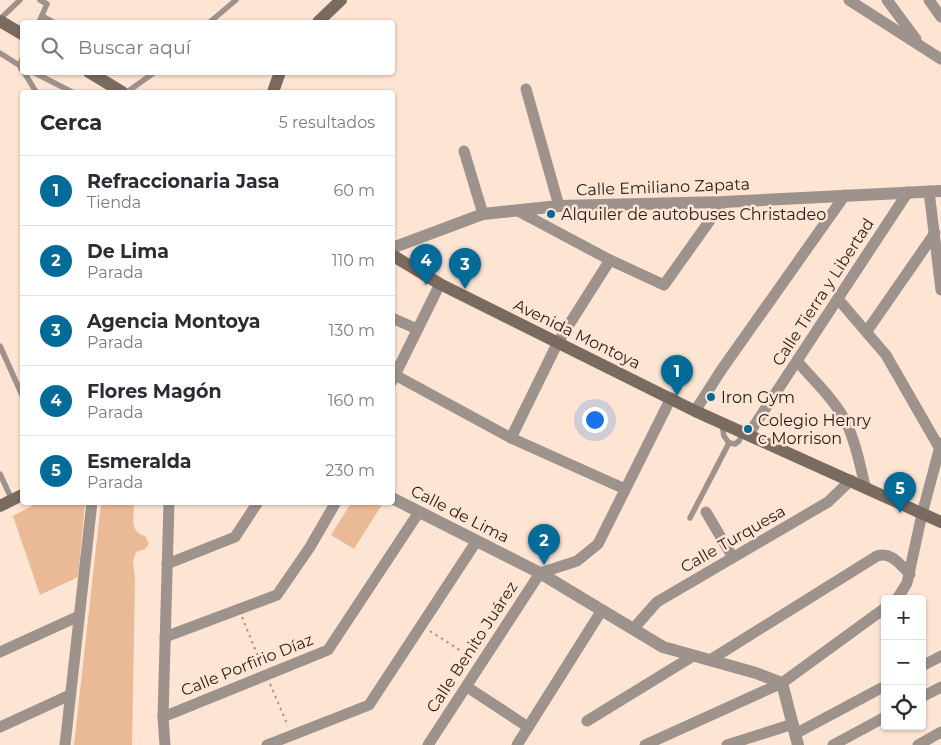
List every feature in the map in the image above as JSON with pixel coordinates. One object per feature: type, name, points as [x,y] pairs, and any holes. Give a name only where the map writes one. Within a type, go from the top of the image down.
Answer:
[{"type":"main road","points":[[320,20],[341,0]]},
{"type":"main road","points":[[0,20],[20,33]]},
{"type":"main road","points":[[93,75],[119,90]]},
{"type":"main road","points":[[274,90],[279,75]]},
{"type":"main road","name":"Avenida Montoya","points":[[395,257],[440,284],[695,411],[865,486],[922,514],[940,518]]},
{"type":"main road","points":[[0,506],[18,497]]},
{"type":"street","points":[[849,0],[941,59]]},
{"type":"street","points":[[888,0],[919,44]]},
{"type":"street","points":[[929,0],[941,18]]},
{"type":"street","points":[[526,89],[560,206]]},
{"type":"street","points":[[464,151],[483,214]]},
{"type":"street","points":[[935,191],[935,232],[941,290]]},
{"type":"street","name":"Calle Emiliano Zapata","points":[[395,247],[483,214],[560,206],[723,202],[935,191]]},
{"type":"street","name":"Calle Tierra y Libertad","points":[[746,433],[797,361],[908,192]]},
{"type":"street","points":[[695,411],[722,368],[846,195]]},
{"type":"street","points":[[518,211],[610,260],[664,286],[723,202]]},
{"type":"street","points":[[867,330],[935,232]]},
{"type":"street","points":[[511,438],[558,342],[610,260]]},
{"type":"street","points":[[440,284],[395,371],[511,438],[625,489]]},
{"type":"street","points":[[838,299],[867,330],[886,355],[940,446],[922,514],[910,574],[900,595]]},
{"type":"street","points":[[395,319],[417,329]]},
{"type":"street","points":[[797,361],[835,405],[846,422],[858,452],[865,486]]},
{"type":"street","name":"Calle Benito Juárez","points":[[428,745],[540,573],[577,561],[587,555],[598,544],[671,398]]},
{"type":"street","name":"Calle Turquesa","points":[[634,628],[656,602],[732,556],[828,502],[851,480]]},
{"type":"street","name":"Calle de Lima","points":[[395,500],[540,573],[634,628],[663,648],[710,660],[782,683]]},
{"type":"street","points":[[64,745],[92,505]]},
{"type":"street","points":[[165,745],[163,716],[170,505]]},
{"type":"street","points":[[168,564],[235,538],[256,505]]},
{"type":"street","points":[[165,636],[277,595],[310,547],[334,505]]},
{"type":"street","name":"Calle Porfirio Díaz","points":[[163,716],[328,650],[419,512]]},
{"type":"street","points":[[706,512],[732,556]]},
{"type":"street","points":[[267,745],[369,705],[476,542]]},
{"type":"street","points":[[710,660],[877,556],[884,553],[889,555],[910,574]]},
{"type":"street","points":[[517,745],[602,610]]},
{"type":"street","points":[[645,745],[782,683],[881,611]]},
{"type":"street","points":[[0,652],[79,616]]},
{"type":"street","points":[[587,721],[693,656]]},
{"type":"street","points":[[926,664],[941,656]]},
{"type":"street","points":[[782,683],[795,734]]},
{"type":"street","points":[[467,687],[528,727]]},
{"type":"street","points":[[926,695],[941,687]]},
{"type":"street","points":[[727,745],[795,734],[881,688]]},
{"type":"street","points":[[0,727],[70,695]]},
{"type":"street","points":[[833,745],[881,719]]},
{"type":"street","points":[[918,745],[941,732]]},
{"type":"lane","points":[[0,20],[20,0]]},
{"type":"lane","points":[[40,0],[47,4],[40,20]]},
{"type":"lane","points":[[212,20],[236,0]]},
{"type":"lane","points":[[42,16],[49,20]]},
{"type":"lane","points":[[0,53],[20,68]]},
{"type":"lane","points":[[26,75],[35,90]]},
{"type":"lane","points":[[37,75],[60,90]]},
{"type":"lane","points":[[130,90],[151,75]]},
{"type":"lane","points":[[0,346],[20,391]]},
{"type":"lane","points":[[722,423],[724,436],[729,443],[735,444],[746,433]]},
{"type":"lane","points":[[690,518],[729,443]]},
{"type":"lane","points":[[0,474],[18,497]]},
{"type":"path","points":[[422,626],[481,664]]},
{"type":"shaded area","points":[[33,505],[85,505],[78,577],[40,595],[13,516]]},
{"type":"shaded area","points":[[101,505],[133,505],[134,527],[145,536],[149,544],[145,549],[136,552],[133,561],[135,579],[132,745],[74,745]]},
{"type":"shaded area","points":[[350,505],[382,505],[354,549],[331,535]]},
{"type":"place","name":"Alquiler de autobuses Christadeo","points":[[551,214]]},
{"type":"place","name":"Flores Magón","points":[[426,285]]},
{"type":"place","name":"Agencia Montoya","points":[[465,289]]},
{"type":"place","name":"Refraccionaria Jasa","points":[[677,396]]},
{"type":"place","name":"Iron Gym","points":[[711,397]]},
{"type":"place","name":"Colegio Henry c Morrison","points":[[748,429]]},
{"type":"place","name":"Esmeralda","points":[[900,513]]},
{"type":"place","name":"De Lima","points":[[544,565]]}]
